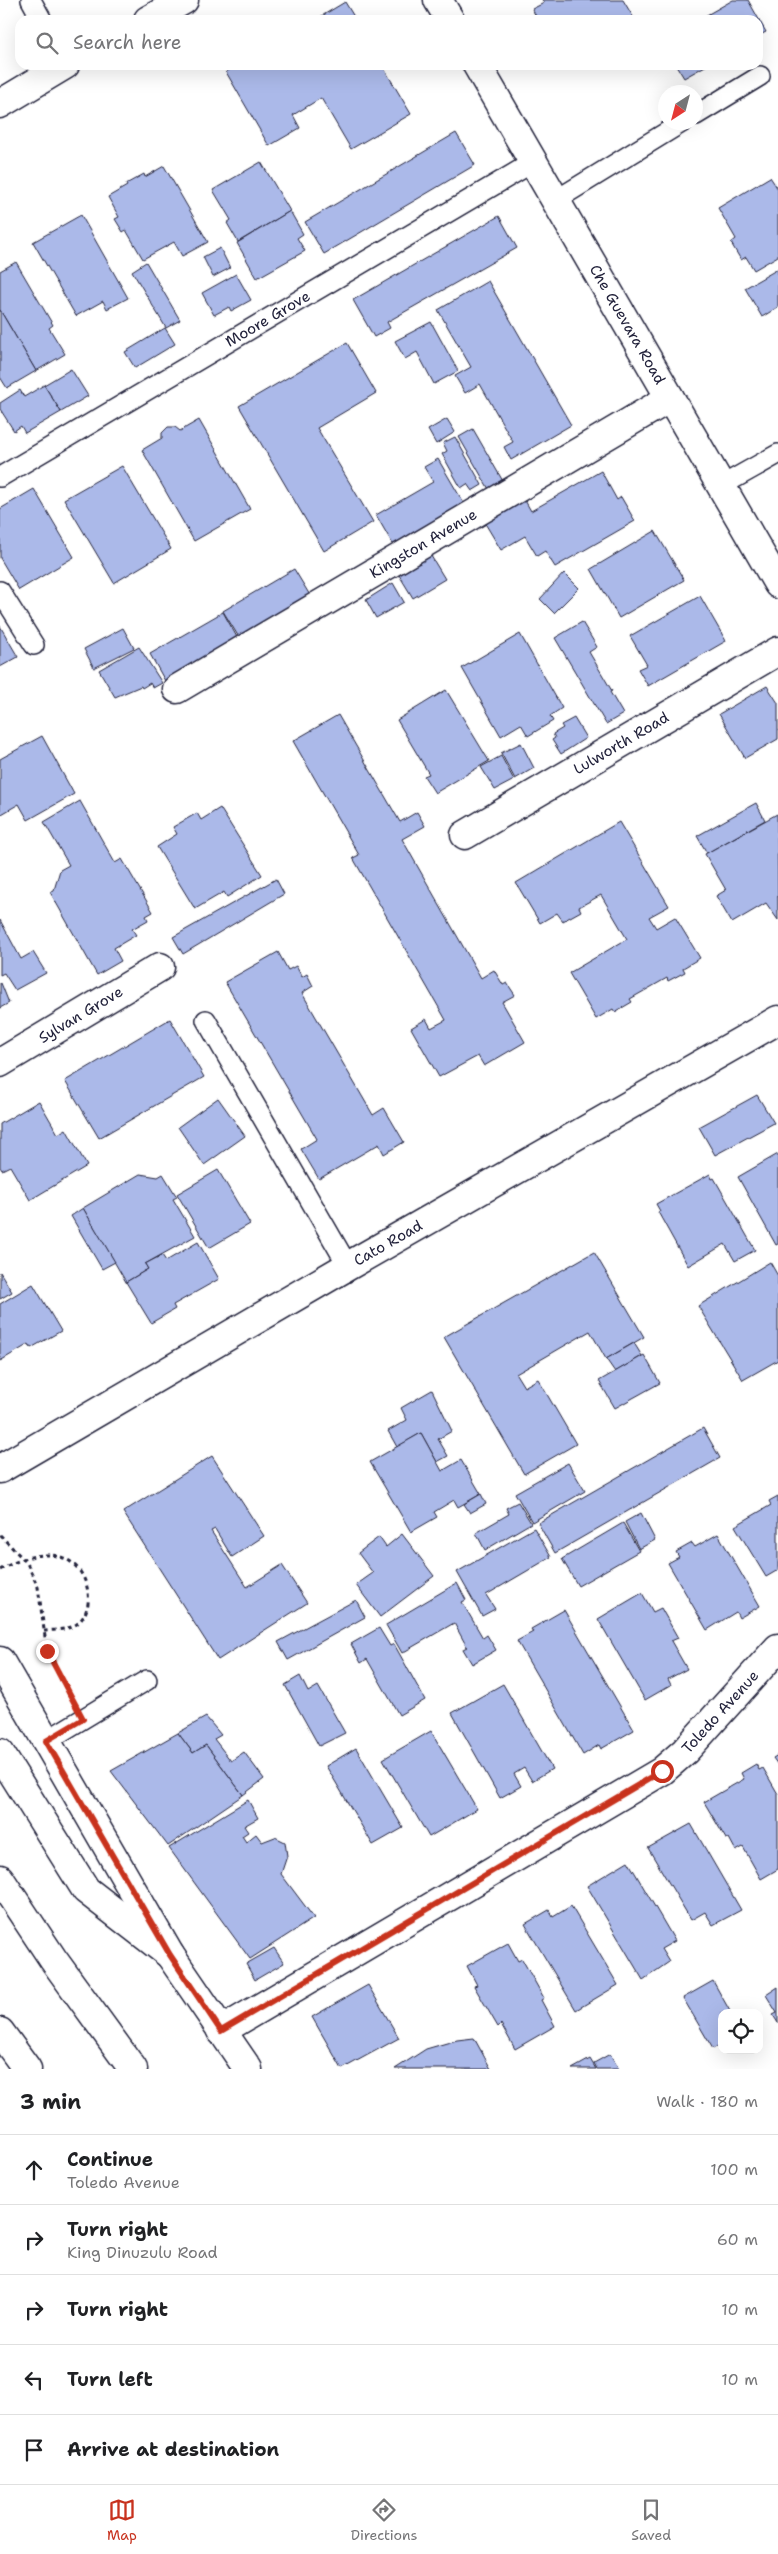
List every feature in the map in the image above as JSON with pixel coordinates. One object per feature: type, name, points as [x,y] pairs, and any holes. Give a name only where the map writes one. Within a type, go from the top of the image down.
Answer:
[{"type":"main road","points":[[157,15],[184,0]]},
{"type":"main road","points":[[438,0],[447,15]]},
{"type":"main road","points":[[0,104],[57,70]]},
{"type":"main road","name":"Che Guevara Road","points":[[480,70],[535,161],[778,584]]},
{"type":"main road","name":"Kingston Avenue","points":[[177,688],[670,398]]},
{"type":"main road","name":"Lulworth Road","points":[[464,835],[778,651]]},
{"type":"main road","name":"Sylvan Grove","points":[[0,1063],[160,967]]},
{"type":"main road","name":"Cato Road","points":[[0,1469],[348,1266],[778,1020]]},
{"type":"main road","name":"Toledo Avenue","points":[[221,2031],[662,1771],[685,1751],[778,1648]]},
{"type":"main road","points":[[0,1661],[170,1955],[248,2069]]},
{"type":"main road","points":[[0,1753],[86,1890],[170,1955]]},
{"type":"main road","points":[[0,1879],[53,1959],[133,2069]]},
{"type":"main road","points":[[0,2032],[27,2069]]},
{"type":"lane","points":[[31,0],[39,15]]},
{"type":"lane","points":[[703,111],[760,76]]},
{"type":"lane","points":[[556,200],[670,130]]},
{"type":"lane","name":"Moore Grove","points":[[0,477],[535,161]]},
{"type":"lane","points":[[721,486],[778,454]]},
{"type":"lane","points":[[0,591],[34,645]]},
{"type":"lane","points":[[206,1020],[348,1266]]},
{"type":"lane","points":[[46,1741],[148,1680]]},
{"type":"path","points":[[0,1535],[27,1563],[38,1586],[47,1651],[83,1719]]},
{"type":"path","points":[[0,1570],[14,1561],[40,1555],[66,1559],[79,1570],[88,1589],[87,1610],[77,1623],[62,1629],[44,1630]]},
{"type":"building","points":[[542,0],[623,0],[632,15],[535,15],[532,9],[544,3]]},
{"type":"building","points":[[733,0],[748,0],[756,15],[707,15]]},
{"type":"building","points":[[345,2],[353,15],[323,15]]},
{"type":"building","points":[[229,70],[385,70],[411,114],[351,149],[321,98],[293,115],[300,128],[269,146],[226,72]]},
{"type":"building","points":[[679,70],[698,70],[684,78]]},
{"type":"building","points":[[456,133],[475,165],[324,254],[305,222]]},
{"type":"building","points":[[261,162],[290,211],[238,242],[227,223],[231,220],[213,190]]},
{"type":"building","points":[[164,166],[208,242],[182,256],[174,242],[143,259],[126,230],[123,232],[115,219],[119,217],[108,197],[144,174],[145,177]]},
{"type":"building","points":[[770,177],[778,189],[778,256],[754,270],[746,257],[741,260],[731,243],[736,239],[718,208]]},
{"type":"building","points":[[290,211],[303,234],[297,238],[305,251],[257,278],[237,243]]},
{"type":"building","points":[[81,215],[128,298],[107,309],[103,301],[76,316],[33,242]]},
{"type":"building","points":[[499,216],[517,248],[387,322],[390,328],[374,337],[353,300]]},
{"type":"building","points":[[220,248],[230,268],[213,277],[203,257]]},
{"type":"building","points":[[16,262],[53,325],[49,328],[65,354],[36,371],[0,310],[0,271]]},
{"type":"building","points":[[146,262],[180,320],[166,328],[132,271]]},
{"type":"building","points":[[778,269],[778,307],[762,317],[745,288]]},
{"type":"building","points":[[236,274],[251,300],[231,311],[229,307],[214,315],[202,293]]},
{"type":"building","points":[[488,281],[571,425],[511,460],[504,447],[513,442],[480,384],[465,393],[455,376],[471,367],[438,310]]},
{"type":"building","points":[[0,310],[36,371],[7,388],[0,377]]},
{"type":"building","points":[[431,322],[458,371],[434,384],[417,352],[405,359],[395,341]]},
{"type":"building","points":[[165,328],[175,344],[135,368],[125,352]]},
{"type":"building","points":[[347,343],[376,393],[317,428],[373,522],[324,551],[239,406]]},
{"type":"building","points":[[71,369],[88,396],[61,412],[44,385]]},
{"type":"building","points":[[44,385],[61,412],[25,433],[21,426],[14,431],[0,409],[0,403],[20,390],[24,397]]},
{"type":"building","points":[[447,419],[455,432],[436,444],[428,430]]},
{"type":"building","points":[[199,420],[250,509],[194,541],[142,450],[162,438],[162,433],[168,427],[175,427],[180,431]]},
{"type":"building","points":[[473,429],[504,483],[490,491],[459,437]]},
{"type":"building","points":[[455,437],[482,485],[472,491],[467,484],[461,488],[442,454],[447,451],[443,443]]},
{"type":"building","points":[[438,459],[466,507],[395,548],[376,515],[433,482],[424,467]]},
{"type":"building","points":[[122,466],[171,549],[114,583],[64,499]]},
{"type":"building","points":[[601,471],[617,500],[621,497],[635,521],[555,567],[545,551],[537,556],[525,536],[501,550],[483,520],[523,497],[531,511]]},
{"type":"building","points":[[34,489],[74,557],[19,590],[0,558],[0,509]]},
{"type":"building","points":[[655,531],[684,580],[619,618],[591,569]]},
{"type":"building","points":[[431,556],[445,579],[413,598],[399,575]]},
{"type":"building","points":[[294,569],[311,597],[240,639],[223,611]]},
{"type":"building","points":[[564,573],[579,588],[554,613],[540,599]]},
{"type":"building","points":[[393,583],[404,602],[376,618],[366,600]]},
{"type":"building","points":[[700,596],[726,641],[648,686],[638,669],[647,665],[630,636]]},
{"type":"building","points":[[223,612],[238,639],[165,681],[150,654]]},
{"type":"building","points":[[582,622],[597,647],[589,652],[623,714],[606,724],[555,638]]},
{"type":"building","points":[[0,626],[18,657],[0,667]]},
{"type":"building","points":[[123,628],[134,648],[94,668],[84,649]]},
{"type":"building","points":[[520,634],[562,708],[550,716],[553,721],[528,736],[521,724],[501,736],[462,668]]},
{"type":"building","points":[[139,647],[162,683],[153,688],[150,683],[142,688],[141,686],[115,697],[99,670]]},
{"type":"building","points":[[767,686],[778,703],[778,739],[745,758],[719,714]]},
{"type":"building","points":[[446,690],[489,761],[435,793],[424,776],[429,774],[397,720]]},
{"type":"building","points":[[338,715],[400,822],[417,812],[425,826],[402,839],[481,978],[494,970],[503,985],[507,983],[515,995],[502,1002],[525,1042],[484,1066],[478,1056],[439,1077],[411,1028],[426,1019],[431,1028],[446,1020],[353,858],[359,855],[293,741]]},
{"type":"building","points":[[574,718],[586,738],[561,754],[552,740],[555,738],[553,734],[563,728],[561,725]]},
{"type":"building","points":[[42,736],[74,794],[28,820],[19,804],[0,815],[0,759]]},
{"type":"building","points":[[521,743],[534,768],[515,779],[501,753]]},
{"type":"building","points":[[501,756],[514,780],[495,790],[481,767]]},
{"type":"building","points":[[80,801],[115,863],[122,859],[153,912],[146,916],[148,920],[132,929],[136,935],[114,948],[121,961],[97,975],[50,892],[54,890],[60,870],[69,865],[44,822]]},
{"type":"building","points":[[756,803],[765,820],[707,853],[697,836]]},
{"type":"building","points":[[220,808],[262,875],[227,897],[224,892],[195,909],[157,847],[177,834],[173,827],[197,813],[201,820]]},
{"type":"building","points":[[777,814],[778,920],[766,903],[732,923],[716,896],[726,890],[705,854]]},
{"type":"building","points":[[619,822],[669,906],[649,917],[656,928],[675,917],[700,958],[683,968],[685,972],[668,981],[667,978],[630,999],[632,1002],[615,1012],[613,1009],[596,1019],[569,973],[627,939],[601,895],[579,907],[581,911],[563,921],[557,913],[540,923],[516,883]]},
{"type":"building","points":[[276,879],[284,894],[183,954],[173,937]]},
{"type":"building","points":[[0,920],[21,959],[33,952],[46,973],[15,990],[4,973],[0,975]]},
{"type":"building","points":[[278,952],[288,970],[296,966],[302,977],[307,974],[313,986],[302,993],[373,1115],[384,1108],[404,1142],[384,1154],[379,1144],[319,1179],[301,1149],[317,1139],[225,982]]},
{"type":"building","points":[[0,983],[9,1003],[0,1008]]},
{"type":"building","points":[[170,1019],[204,1077],[99,1138],[65,1081]]},
{"type":"building","points":[[757,1095],[774,1123],[715,1155],[699,1127]]},
{"type":"building","points":[[218,1098],[245,1136],[204,1165],[178,1127]]},
{"type":"building","points":[[39,1101],[58,1134],[66,1129],[87,1166],[30,1200],[10,1166],[2,1170],[0,1167],[0,1124]]},
{"type":"building","points":[[778,1154],[778,1244],[776,1245],[738,1177]]},
{"type":"building","points":[[218,1170],[250,1224],[209,1248],[177,1194]]},
{"type":"building","points":[[140,1174],[158,1177],[163,1174],[177,1197],[173,1199],[195,1236],[145,1264],[148,1269],[126,1282],[83,1208]]},
{"type":"building","points":[[710,1174],[755,1250],[735,1261],[725,1244],[688,1266],[658,1212],[660,1211],[656,1204]]},
{"type":"building","points":[[83,1208],[115,1262],[102,1269],[71,1216]]},
{"type":"building","points":[[198,1242],[219,1279],[173,1305],[175,1309],[151,1323],[126,1282],[148,1269],[145,1264],[162,1255],[166,1261]]},
{"type":"building","points":[[594,1252],[644,1337],[606,1359],[590,1331],[516,1374],[524,1387],[538,1379],[576,1444],[524,1474],[444,1337]]},
{"type":"building","points":[[770,1262],[778,1276],[778,1360],[743,1380],[698,1306]]},
{"type":"building","points":[[0,1272],[12,1292],[0,1299]]},
{"type":"building","points":[[33,1284],[61,1331],[31,1348],[29,1344],[0,1361],[0,1304]]},
{"type":"building","points":[[634,1343],[642,1356],[615,1372],[606,1359]]},
{"type":"building","points":[[644,1355],[660,1383],[615,1408],[599,1381]]},
{"type":"building","points":[[432,1390],[452,1431],[438,1439],[448,1456],[437,1462],[421,1433],[397,1447],[388,1431],[407,1420],[401,1408]]},
{"type":"building","points":[[703,1428],[720,1458],[555,1553],[538,1523]]},
{"type":"building","points":[[421,1433],[442,1471],[461,1460],[481,1494],[458,1507],[454,1500],[434,1512],[437,1517],[411,1532],[370,1462]]},
{"type":"building","points":[[212,1456],[264,1536],[232,1557],[215,1529],[211,1531],[247,1587],[282,1565],[307,1603],[218,1660],[123,1512]]},
{"type":"building","points":[[568,1463],[585,1491],[532,1522],[515,1493]]},
{"type":"building","points":[[481,1494],[486,1504],[470,1513],[464,1504]]},
{"type":"building","points":[[778,1496],[778,1570],[766,1577],[735,1526],[771,1505],[769,1501]]},
{"type":"building","points":[[518,1502],[531,1523],[485,1550],[476,1533],[509,1514],[506,1508]]},
{"type":"building","points":[[641,1513],[655,1540],[639,1549],[625,1522]]},
{"type":"building","points":[[623,1523],[639,1551],[578,1586],[562,1559]]},
{"type":"building","points":[[534,1528],[551,1557],[486,1595],[495,1609],[482,1616],[457,1572]]},
{"type":"building","points":[[402,1534],[434,1576],[380,1617],[356,1585],[373,1573],[358,1553],[379,1537],[386,1547]]},
{"type":"building","points":[[718,1534],[760,1606],[739,1618],[736,1612],[707,1630],[668,1563],[679,1557],[676,1552],[692,1543],[695,1547]]},
{"type":"building","points":[[457,1583],[466,1600],[462,1602],[483,1638],[487,1635],[496,1650],[472,1664],[463,1649],[467,1647],[454,1623],[402,1653],[386,1625]]},
{"type":"building","points":[[642,1593],[653,1612],[661,1608],[678,1638],[671,1641],[687,1669],[668,1679],[671,1685],[645,1700],[598,1619]]},
{"type":"building","points":[[356,1600],[365,1617],[288,1660],[278,1642]]},
{"type":"building","points":[[564,1610],[634,1730],[601,1749],[599,1745],[583,1755],[517,1641],[533,1632],[531,1629]]},
{"type":"building","points":[[379,1628],[390,1646],[394,1644],[425,1700],[399,1715],[367,1659],[361,1663],[351,1644]]},
{"type":"building","points":[[300,1676],[308,1692],[318,1686],[345,1733],[319,1746],[285,1685]]},
{"type":"building","points":[[503,1684],[552,1769],[532,1781],[524,1768],[514,1774],[521,1786],[500,1798],[452,1713]]},
{"type":"building","points":[[206,1717],[221,1735],[214,1739],[231,1761],[244,1752],[264,1779],[243,1795],[206,1745],[193,1753],[178,1733]]},
{"type":"building","points":[[431,1731],[477,1809],[429,1837],[383,1759]]},
{"type":"building","points":[[178,1733],[193,1753],[206,1745],[243,1795],[168,1846],[111,1771]]},
{"type":"building","points":[[356,1748],[403,1828],[373,1845],[326,1766]]},
{"type":"building","points":[[778,1755],[778,1765],[773,1758]]},
{"type":"building","points":[[756,1764],[759,1770],[763,1768],[778,1794],[778,1869],[761,1879],[743,1847],[736,1851],[729,1838],[726,1839],[704,1802],[744,1779],[741,1773]]},
{"type":"building","points":[[248,1800],[258,1818],[244,1826],[248,1832],[242,1836],[246,1842],[256,1834],[262,1842],[275,1837],[285,1842],[287,1856],[281,1874],[314,1918],[250,1959],[169,1848]]},
{"type":"building","points":[[691,1824],[741,1910],[713,1925],[705,1912],[691,1920],[648,1848]]},
{"type":"building","points":[[628,1861],[675,1941],[661,1949],[669,1962],[643,1980],[587,1886]]},
{"type":"building","points":[[571,1906],[618,1985],[576,2010],[525,1924],[549,1910],[553,1917]]},
{"type":"building","points":[[508,1943],[518,1961],[522,1959],[544,1998],[541,2000],[555,2026],[515,2049],[501,2024],[498,2027],[474,1986],[477,1985],[467,1966]]},
{"type":"building","points":[[274,1948],[284,1963],[255,1980],[246,1964]]},
{"type":"building","points":[[713,1981],[729,2009],[718,2009],[718,2046],[713,2049],[683,1998]]},
{"type":"building","points":[[368,1985],[399,2038],[342,2069],[312,2017]]},
{"type":"building","points":[[778,1987],[778,2023],[773,2015],[777,2013],[766,1995]]},
{"type":"building","points":[[474,2038],[491,2069],[395,2069],[426,2049],[457,2040]]},
{"type":"building","points":[[610,2054],[619,2069],[597,2069],[594,2063]]},
{"type":"building","points":[[590,2059],[596,2069],[572,2069]]},
{"type":"route","points":[[47,1651],[83,1719],[46,1741],[170,1955],[221,2031],[662,1771]]}]
